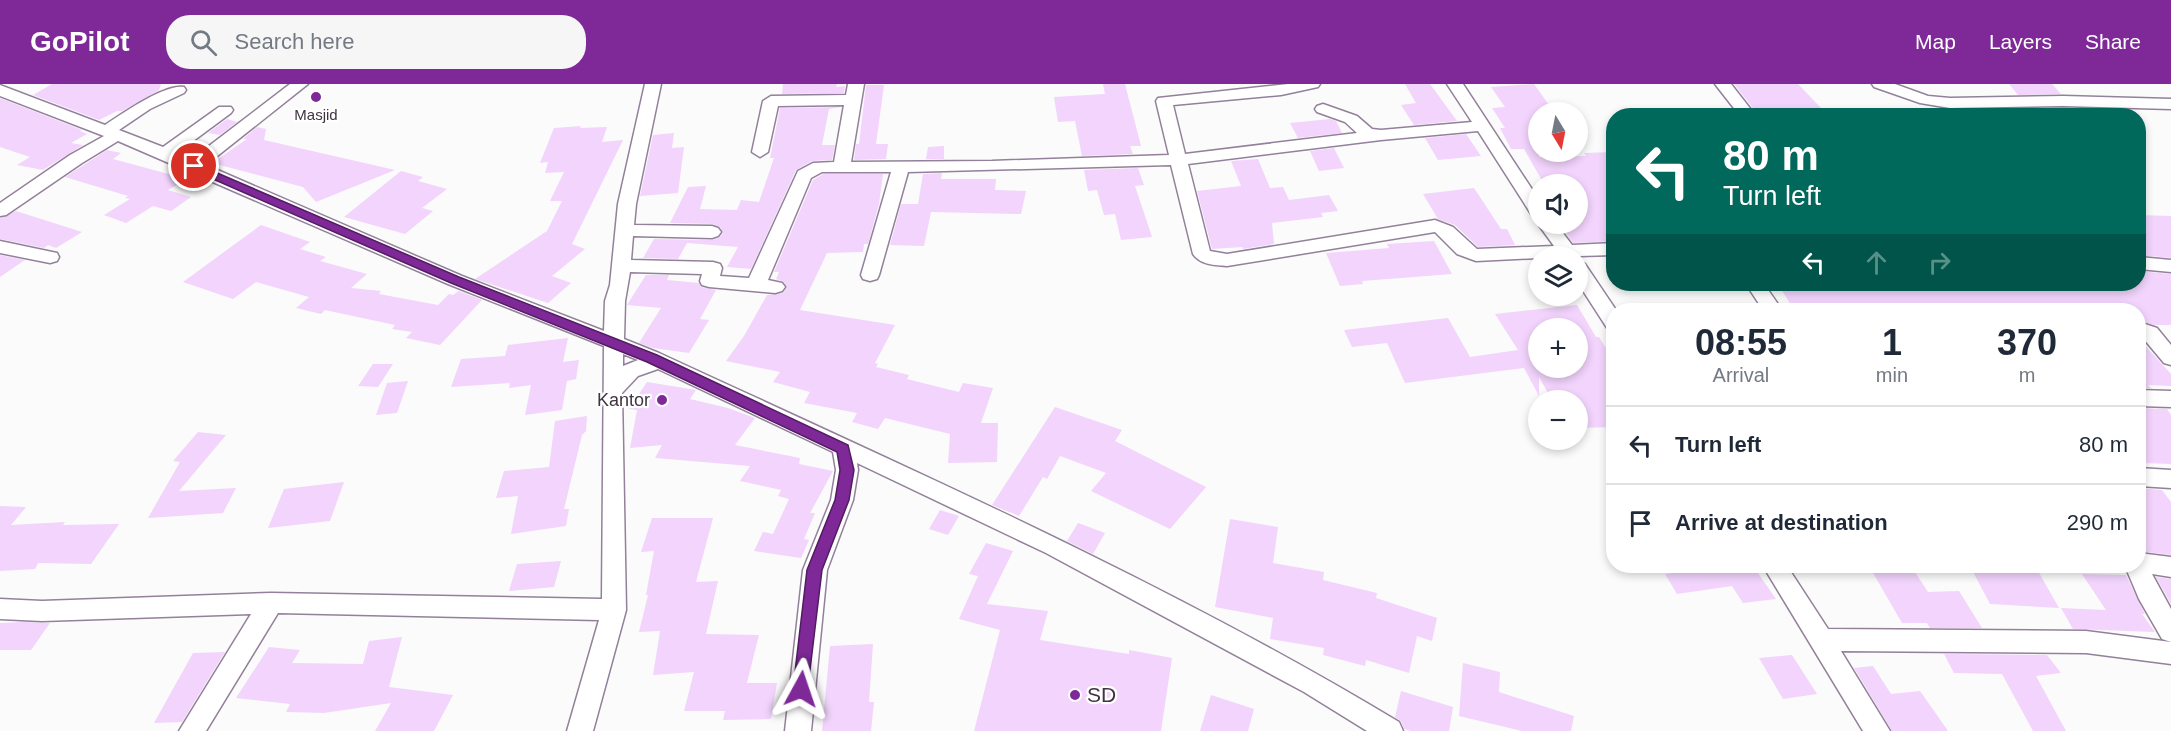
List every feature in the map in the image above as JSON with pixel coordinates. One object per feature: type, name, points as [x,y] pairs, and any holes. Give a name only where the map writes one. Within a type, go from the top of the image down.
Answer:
[{"type":"street","points":[[194,166],[300,84]]},
{"type":"street","points":[[580,731],[614,610],[612,393],[615,302],[627,204],[653,84]]},
{"type":"street","points":[[1159,84],[1202,254],[1211,259],[1227,260],[1294,251],[1435,226],[1448,230],[1468,254],[1528,254]]},
{"type":"street","points":[[1164,101],[1289,89],[1312,84]]},
{"type":"street","points":[[1455,84],[1528,196]]},
{"type":"street","points":[[1723,84],[1742,108]]},
{"type":"street","points":[[1880,84],[1926,100],[1950,103],[2063,101],[2171,104]]},
{"type":"street","points":[[0,90],[165,154],[455,280],[659,362],[1054,546],[1313,684],[1390,731]]},
{"type":"street","points":[[0,211],[112,133],[144,106],[178,90]]},
{"type":"street","points":[[760,152],[771,101],[855,92],[842,167]]},
{"type":"street","points":[[1323,109],[1351,118],[1367,133],[1381,135]]},
{"type":"street","points":[[165,154],[225,110]]},
{"type":"street","points":[[756,285],[804,175],[819,167],[992,166],[1178,160],[1381,135],[1482,126]]},
{"type":"street","points":[[870,275],[901,166]]},
{"type":"street","points":[[625,230],[712,232]]},
{"type":"street","points":[[0,247],[50,257]]},
{"type":"street","points":[[1588,251],[1606,250]]},
{"type":"street","points":[[2146,264],[2171,266]]},
{"type":"street","points":[[620,266],[713,267],[709,281],[775,287]]},
{"type":"street","points":[[1588,283],[1606,311]]},
{"type":"street","points":[[2146,332],[2150,333],[2171,358]]},
{"type":"street","points":[[612,393],[627,372],[642,365],[659,362]]},
{"type":"street","points":[[2146,398],[2171,399]]},
{"type":"street","points":[[798,731],[815,570],[842,500],[847,470],[843,449]]},
{"type":"street","points":[[2146,477],[2171,479]]},
{"type":"street","points":[[2146,565],[2171,567]]},
{"type":"street","points":[[1779,573],[1877,731]]},
{"type":"street","points":[[2141,573],[2148,592],[2171,631]]},
{"type":"street","points":[[0,609],[42,611],[271,603],[614,610]]},
{"type":"street","points":[[192,731],[271,603]]},
{"type":"street","points":[[1822,640],[2086,642],[2171,653]]},
{"type":"building","points":[[52,84],[161,84],[159,90],[122,111],[117,111],[99,120],[33,95]]},
{"type":"building","points":[[783,84],[845,86],[844,93],[782,94]]},
{"type":"building","points":[[1103,84],[1125,84],[1141,146],[1130,146],[1133,154],[1082,156],[1075,121],[1058,122],[1054,97],[1105,94]]},
{"type":"building","points":[[1405,84],[1430,84],[1457,121],[1414,125],[1401,105],[1416,103]]},
{"type":"building","points":[[1534,84],[1547,102],[1528,102],[1528,156],[1524,149],[1511,149],[1500,128],[1505,128],[1492,108],[1505,107],[1491,87]]},
{"type":"building","points":[[1734,84],[1798,84],[1821,108],[1753,108]]},
{"type":"building","points":[[2009,84],[2052,84],[2061,94],[2018,95]]},
{"type":"building","points":[[866,85],[884,85],[876,144],[888,144],[886,159],[854,160],[856,144],[859,144]]},
{"type":"building","points":[[0,98],[82,130],[80,131],[87,134],[71,143],[83,145],[43,170],[17,165],[30,157],[0,147]]},
{"type":"building","points":[[841,107],[829,109],[822,145],[835,145],[832,160],[812,161],[796,170],[751,269],[727,267],[738,247],[687,243],[678,259],[643,258],[654,239],[712,240],[719,238],[723,233],[720,227],[713,224],[670,223],[688,187],[706,186],[700,209],[737,210],[741,200],[759,202],[774,158],[770,158],[780,108]]},
{"type":"building","points":[[227,119],[237,122],[220,135],[208,133]]},
{"type":"building","points":[[1330,119],[1336,121],[1342,133],[1298,138],[1290,123]]},
{"type":"building","points":[[581,126],[580,128],[607,127],[602,142],[623,140],[572,244],[585,249],[552,276],[571,283],[548,303],[475,279],[547,231],[562,201],[550,201],[564,172],[545,173],[548,162],[540,163],[554,128]]},
{"type":"building","points":[[257,127],[266,129],[264,140],[395,170],[316,202],[303,187],[212,163],[247,139],[243,139]]},
{"type":"building","points":[[674,133],[672,148],[684,147],[678,193],[640,196],[653,135]]},
{"type":"building","points":[[1466,134],[1481,156],[1438,160],[1425,138]]},
{"type":"building","points":[[944,146],[944,159],[926,159],[928,147]]},
{"type":"building","points":[[1334,148],[1344,168],[1319,171],[1310,151]]},
{"type":"building","points":[[107,150],[121,153],[113,159],[187,179],[168,190],[191,197],[171,211],[153,206],[126,223],[104,215],[130,199],[125,198],[128,196],[65,177]]},
{"type":"building","points":[[1606,152],[1606,241],[1573,243],[1567,234],[1588,234],[1588,174],[1538,174],[1531,162],[1588,162],[1588,153]]},
{"type":"building","points":[[1258,159],[1270,188],[1283,187],[1289,200],[1329,195],[1338,211],[1321,213],[1323,217],[1272,223],[1274,244],[1243,249],[1242,247],[1212,249],[1197,191],[1241,186],[1231,161]]},
{"type":"building","points":[[1138,168],[1144,185],[1135,186],[1152,237],[1121,240],[1115,214],[1104,215],[1097,190],[1088,191],[1084,170]]},
{"type":"building","points":[[401,171],[423,177],[418,181],[447,189],[422,208],[433,211],[405,234],[344,217]]},
{"type":"building","points":[[942,173],[941,179],[996,179],[995,190],[1026,191],[1021,214],[931,212],[924,246],[890,245],[901,204],[918,204],[923,174]]},
{"type":"building","points":[[823,174],[883,174],[879,204],[868,244],[864,244],[863,252],[827,253],[800,310],[895,325],[875,363],[878,364],[876,367],[909,375],[907,379],[959,392],[963,383],[993,388],[981,423],[998,423],[997,462],[948,463],[950,434],[885,418],[878,429],[852,422],[857,413],[804,403],[810,392],[773,382],[780,372],[726,361],[744,336],[767,295],[783,293],[787,288],[784,282],[776,279],[779,272],[774,272],[813,180]]},
{"type":"building","points":[[1474,188],[1501,229],[1507,229],[1515,245],[1478,247],[1455,225],[1438,219],[1423,194]]},
{"type":"building","points":[[16,211],[82,232],[56,248],[48,245],[44,248],[0,239],[0,218]]},
{"type":"building","points":[[2146,215],[2171,216],[2171,258],[2146,256]]},
{"type":"building","points":[[261,225],[310,242],[300,249],[326,257],[320,261],[367,274],[351,288],[381,291],[379,294],[438,305],[449,294],[453,295],[459,291],[482,300],[440,345],[406,338],[412,332],[392,329],[395,325],[325,310],[321,314],[296,308],[309,297],[256,282],[233,299],[183,282]]},
{"type":"building","points":[[1434,241],[1452,274],[1362,281],[1363,284],[1340,286],[1326,253],[1389,248],[1387,244]]},
{"type":"building","points":[[0,255],[25,260],[0,277]]},
{"type":"building","points":[[2146,272],[2171,274],[2171,325],[2154,325],[2146,322],[2146,303],[1790,303],[1782,291],[2146,291]]},
{"type":"building","points":[[646,275],[669,275],[667,280],[699,283],[701,287],[716,290],[700,319],[709,320],[689,353],[653,348],[639,343],[661,308],[627,305]]},
{"type":"building","points":[[1578,306],[1585,318],[1528,318],[1528,375],[1524,368],[1405,383],[1387,343],[1352,347],[1344,330],[1448,318],[1470,357],[1518,350],[1495,314]]},
{"type":"building","points":[[1588,324],[1606,348],[1606,427],[1588,428],[1588,390],[1546,390],[1540,378],[1588,378]]},
{"type":"building","points":[[568,338],[563,362],[579,360],[576,379],[567,381],[562,410],[525,415],[531,385],[509,388],[510,383],[451,387],[461,359],[505,356],[508,345]]},
{"type":"building","points":[[2146,347],[2171,374],[2171,386],[2148,385],[2151,388],[2146,388]]},
{"type":"building","points":[[373,364],[393,364],[378,387],[358,386]]},
{"type":"building","points":[[1529,378],[1539,378],[1539,390],[1536,390]]},
{"type":"building","points":[[408,381],[397,413],[376,415],[387,383]]},
{"type":"building","points":[[647,382],[696,390],[690,399],[728,408],[755,418],[735,445],[800,458],[799,464],[833,471],[810,513],[815,513],[804,539],[809,540],[801,558],[754,551],[763,532],[773,534],[789,499],[778,496],[781,490],[740,481],[750,466],[655,458],[662,445],[630,448],[637,410],[629,409]]},
{"type":"building","points":[[1055,407],[1122,430],[1115,441],[1206,487],[1170,529],[1091,491],[1106,473],[1060,456],[1047,479],[1043,477],[1019,516],[992,505]]},
{"type":"building","points":[[2146,408],[2167,409],[2171,415],[2171,464],[2146,463]]},
{"type":"building","points":[[587,416],[586,431],[582,435],[564,509],[569,509],[566,526],[511,534],[518,496],[496,498],[504,471],[549,467],[555,421]]},
{"type":"building","points":[[198,432],[226,435],[179,491],[236,488],[223,513],[148,518],[180,462],[173,461]]},
{"type":"building","points":[[344,482],[330,521],[268,528],[284,489]]},
{"type":"building","points":[[2146,489],[2162,490],[2171,502],[2171,555],[2146,552]]},
{"type":"building","points":[[0,506],[26,507],[11,525],[65,522],[63,525],[119,524],[91,564],[38,563],[35,569],[0,571]]},
{"type":"building","points":[[940,510],[959,516],[948,535],[929,529]]},
{"type":"building","points":[[652,518],[713,518],[696,582],[718,581],[706,634],[759,635],[747,683],[777,683],[771,719],[723,720],[725,711],[684,711],[694,672],[653,675],[660,631],[639,632],[648,595],[646,595],[654,551],[641,552]]},
{"type":"building","points":[[1230,519],[1278,527],[1273,563],[1324,572],[1323,580],[1377,593],[1376,598],[1437,618],[1432,641],[1417,636],[1409,673],[1366,660],[1365,666],[1323,655],[1324,648],[1270,639],[1273,618],[1215,607]]},
{"type":"building","points":[[1078,523],[1105,533],[1093,554],[1067,541]]},
{"type":"building","name":"SD","points":[[986,543],[1013,551],[987,604],[1048,611],[1040,640],[1129,654],[1129,650],[1172,658],[1161,731],[974,731],[1000,630],[959,619],[978,576],[969,574]]},
{"type":"building","points":[[561,561],[554,587],[509,591],[517,564]]},
{"type":"building","points":[[1758,573],[1776,599],[1743,603],[1732,586],[1677,594],[1665,574]]},
{"type":"building","points":[[1873,573],[1916,573],[1928,592],[1959,591],[1982,628],[1930,628],[1927,623],[1902,623]]},
{"type":"building","points":[[1974,573],[2039,573],[2059,608],[1990,604]]},
{"type":"building","points":[[2082,574],[2126,575],[2145,614],[2142,614],[2155,632],[2073,629],[2061,608],[2106,610]]},
{"type":"building","points":[[2156,577],[2171,579],[2171,604]]},
{"type":"building","points":[[0,623],[50,623],[31,650],[0,650]]},
{"type":"building","points":[[402,637],[389,687],[453,695],[434,731],[375,731],[391,703],[324,713],[286,712],[290,704],[236,698],[269,647],[300,650],[292,663],[363,664],[369,641]]},
{"type":"building","points":[[873,644],[869,702],[874,702],[871,731],[822,731],[830,646]]},
{"type":"building","points":[[225,652],[182,722],[154,723],[193,653]]},
{"type":"building","points":[[1944,654],[2047,655],[2061,673],[2036,676],[2066,731],[2033,731],[2002,674],[1954,673]]},
{"type":"building","points":[[1792,655],[1817,694],[1783,699],[1759,658]]},
{"type":"building","points":[[1463,663],[1500,672],[1499,692],[1574,716],[1571,731],[1522,731],[1459,716]]},
{"type":"building","points":[[1873,666],[1891,694],[1920,691],[1948,731],[1892,731],[1854,668]]},
{"type":"building","points":[[1401,691],[1453,707],[1449,731],[1404,729],[1401,721],[1395,717]]},
{"type":"building","points":[[1211,695],[1254,709],[1248,731],[1200,731]]},
{"type":"place","name":"Masjid","points":[[316,97]]},
{"type":"place","name":"Kantor","points":[[662,400]]},
{"type":"place","name":"SD","points":[[1075,695]]},
{"type":"route","points":[[194,166],[455,280],[652,358],[843,449],[847,470],[842,500],[815,570],[801,689]]}]
